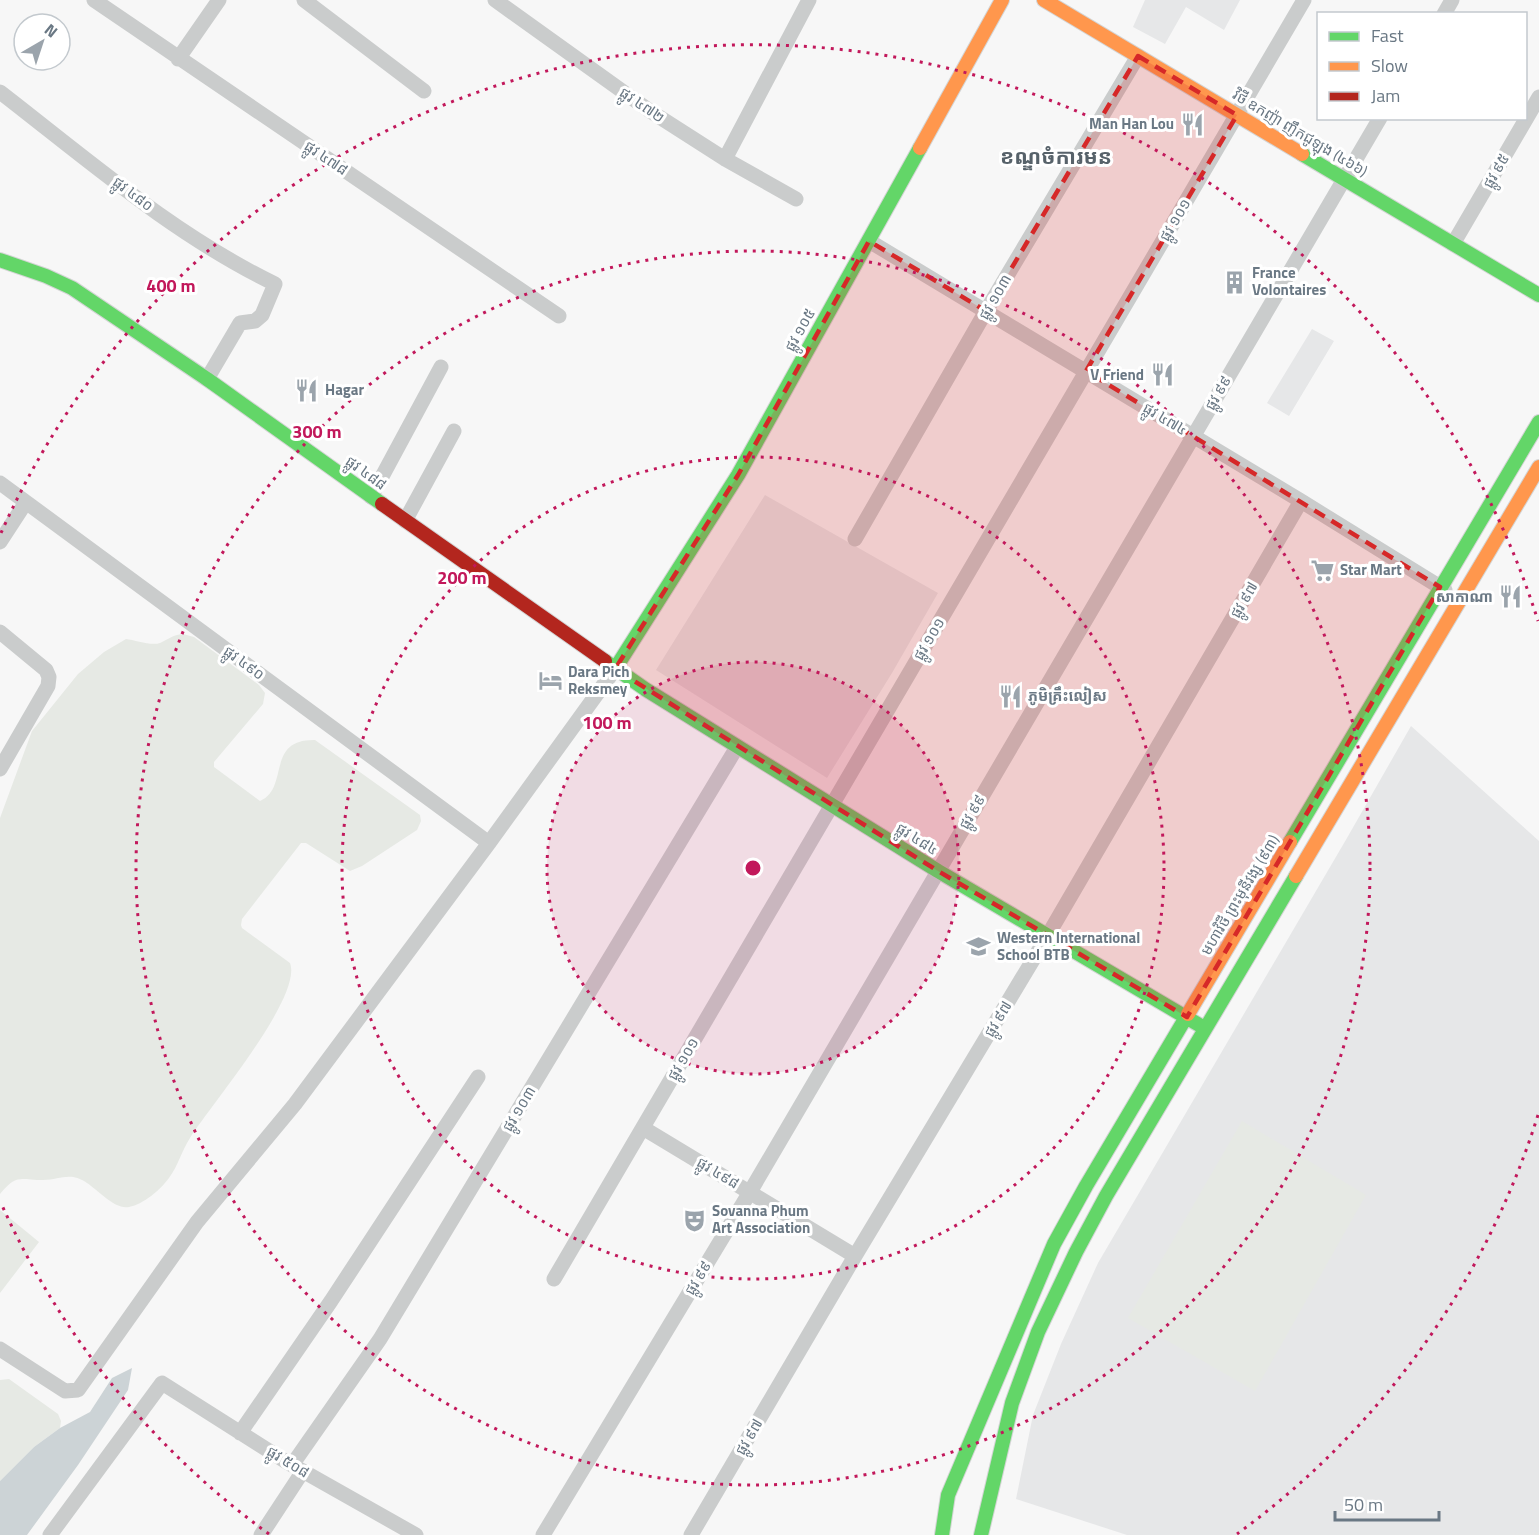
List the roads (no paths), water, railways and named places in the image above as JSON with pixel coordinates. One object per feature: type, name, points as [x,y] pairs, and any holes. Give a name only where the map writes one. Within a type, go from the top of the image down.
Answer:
[{"type":"main road","name":"ផ្លូវ ១០៥","points":[[619,672],[738,475],[1002,0]]},
{"type":"main road","name":"វិថី ឧកញ៉ា ញឹកជូឡុង (៤៦៦)","points":[[1044,0],[1539,295]]},
{"type":"main road","name":"ផ្លូវ ៤៨៨","points":[[0,260],[72,288],[207,379],[619,672]]},
{"type":"main road","name":"មហាវិថី ព្រះមុនីវង្ស (៩៣)","points":[[991,1396],[1020,1321],[1054,1244],[1086,1186],[1539,422]]},
{"type":"main road","points":[[981,1535],[1012,1403],[1038,1332],[1076,1252],[1106,1196],[1539,467]]},
{"type":"main road","name":"ផ្លូវ ៤៨៤","points":[[619,672],[938,871],[1207,1029]]},
{"type":"main road","points":[[972,1473],[991,1396]]},
{"type":"main road","points":[[942,1535],[948,1496],[991,1396]]},
{"type":"main road","points":[[1005,1495],[1012,1403]]},
{"type":"street","name":"ផ្លូវ ៤៧៨","points":[[94,0],[559,316]]},
{"type":"street","points":[[178,59],[219,0]]},
{"type":"street","points":[[304,0],[424,92]]},
{"type":"street","name":"ផ្លូវ ៤៧២","points":[[495,0],[650,111],[726,159],[796,199]]},
{"type":"street","points":[[726,159],[809,0]]},
{"type":"street","name":"ផ្លូវ ១០១","points":[[554,1279],[1304,0]]},
{"type":"street","name":"ផ្លូវ ១០៣","points":[[855,539],[986,311],[1138,56]]},
{"type":"street","name":"ផ្លូវ ៤៨០","points":[[0,92],[179,229],[244,269],[275,284],[262,315],[255,321],[240,324],[207,379]]},
{"type":"street","name":"ផ្លូវ ៩៥","points":[[1527,118],[1539,97]]},
{"type":"street","name":"ផ្លូវ ៩៩","points":[[543,1535],[750,1192],[1379,120]]},
{"type":"street","name":"ផ្លូវ ៩៥","points":[[1453,244],[1526,120]]},
{"type":"street","name":"ផ្លូវ ៤៧៤","points":[[869,241],[1301,501],[1460,600]]},
{"type":"street","points":[[371,497],[441,367]]},
{"type":"street","points":[[405,521],[454,431]]},
{"type":"street","name":"ផ្លូវ ៤៩០","points":[[0,483],[489,843]]},
{"type":"street","name":"ផ្លូវ ៩៧","points":[[692,1535],[855,1256],[1048,935],[1301,501]]},
{"type":"street","points":[[0,542],[26,502]]},
{"type":"street","points":[[0,632],[46,670],[49,677],[48,686],[0,769]]},
{"type":"street","points":[[0,1349],[65,1391],[78,1390],[197,1222],[295,1104],[619,672]]},
{"type":"street","name":"ផ្លូវ ១០៣","points":[[261,1535],[298,1468],[380,1339],[737,747]]},
{"type":"street","points":[[240,1432],[337,1292],[478,1077]]},
{"type":"street","name":"ផ្លូវ ៤៩៨","points":[[643,1128],[855,1256]]},
{"type":"street","name":"ផ្លូវ ៥០៨","points":[[50,1535],[162,1383],[298,1468],[416,1535]]},
{"type":"place","name":"Man Han Lou","points":[[1192,124]]},
{"type":"place","name":"France Volontaires","points":[[1234,282]]},
{"type":"place","name":"V Friend","points":[[1162,375]]},
{"type":"place","name":"Hagar","points":[[307,390]]},
{"type":"place","name":"Star Mart","points":[[1322,570]]},
{"type":"place","name":"សាកាណា","points":[[1511,597]]},
{"type":"place","name":"Dara Pich Reksmey","points":[[550,681]]},
{"type":"place","name":"ភូមិគ្រឹះលៀស","points":[[1010,696]]},
{"type":"place","name":"Western International School BTB","points":[[979,947]]},
{"type":"place","name":"Sovanna Phum Art Association","points":[[694,1220]]},
{"type":"district","name":"ខណ្ឌចំការមន","points":[[1056,157]]}]
